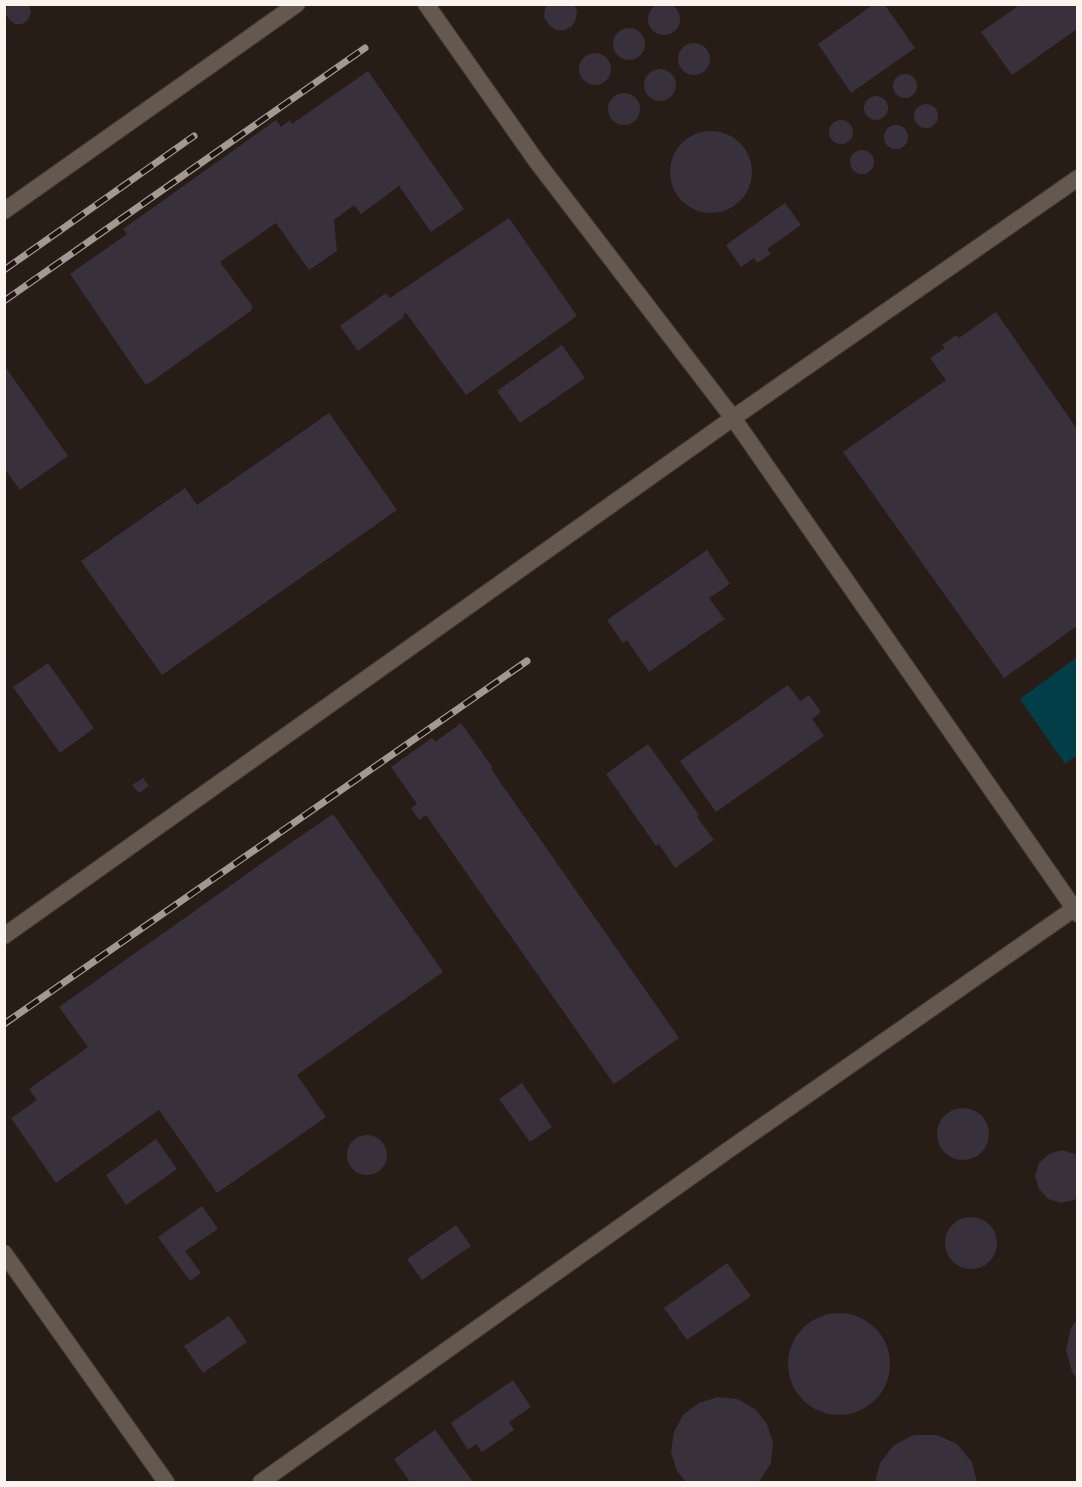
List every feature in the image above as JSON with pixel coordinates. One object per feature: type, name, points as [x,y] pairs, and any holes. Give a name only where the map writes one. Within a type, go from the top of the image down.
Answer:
[{"type":"lane","points":[[4,211],[297,4]]},
{"type":"lane","points":[[261,1482],[734,1146],[1076,910],[733,418],[537,162],[426,4]]},
{"type":"lane","points":[[4,936],[733,418],[1077,178]]},
{"type":"lane","points":[[4,1253],[166,1482]]},
{"type":"water","points":[[1077,657],[1077,755],[1065,764],[1020,699]]},
{"type":"building","points":[[664,3],[675,8],[680,19],[675,30],[664,35],[653,30],[648,19],[653,8]]},
{"type":"building","points":[[8,4],[29,4],[31,13],[28,20],[22,24],[15,24],[10,20],[6,10]]},
{"type":"building","points":[[548,4],[574,4],[577,11],[572,26],[565,30],[556,30],[549,25],[544,17]]},
{"type":"building","points":[[874,4],[884,4],[915,48],[851,93],[818,44]]},
{"type":"building","points":[[1021,4],[1077,4],[1077,29],[1012,75],[981,32]]},
{"type":"building","points":[[629,28],[640,33],[645,44],[640,55],[629,60],[618,55],[613,44],[618,33]]},
{"type":"building","points":[[694,43],[705,48],[710,59],[705,70],[694,75],[683,70],[678,59],[683,48]]},
{"type":"building","points":[[595,53],[606,58],[611,69],[606,80],[595,85],[584,80],[579,69],[584,58]]},
{"type":"building","points":[[660,69],[671,74],[676,85],[671,96],[660,101],[649,96],[644,85],[649,74]]},
{"type":"building","points":[[368,71],[464,209],[431,232],[399,186],[361,214],[354,205],[334,220],[337,251],[309,270],[276,223],[220,262],[253,307],[252,310],[145,384],[70,274],[127,234],[123,229],[276,120],[281,127],[290,120],[292,124]]},
{"type":"building","points":[[905,74],[914,77],[917,86],[914,95],[905,98],[896,95],[893,86],[896,77]]},
{"type":"building","points":[[624,93],[635,98],[640,109],[635,120],[624,125],[613,120],[608,109],[613,98]]},
{"type":"building","points":[[876,96],[885,99],[888,108],[885,117],[876,120],[867,117],[864,108],[867,99]]},
{"type":"building","points":[[926,104],[935,107],[938,116],[935,125],[926,128],[917,125],[914,116],[917,107]]},
{"type":"building","points":[[841,120],[850,123],[853,132],[850,141],[841,144],[832,141],[829,132],[832,123]]},
{"type":"building","points":[[896,125],[905,128],[908,137],[905,146],[896,149],[887,146],[884,137],[887,128]]},
{"type":"building","points":[[711,131],[727,134],[740,143],[749,156],[752,172],[749,188],[740,201],[727,210],[711,213],[695,210],[682,201],[673,188],[670,172],[673,156],[682,143],[695,134]]},
{"type":"building","points":[[862,150],[871,153],[874,162],[871,171],[862,174],[853,171],[850,162],[853,153]]},
{"type":"building","points":[[785,203],[801,225],[767,249],[771,254],[757,263],[754,258],[741,267],[726,245]]},
{"type":"building","points":[[509,218],[577,316],[466,395],[406,313],[404,317],[358,351],[340,326],[386,293],[390,298]]},
{"type":"building","points":[[996,312],[1077,429],[1077,626],[1004,678],[843,452],[946,380],[930,358],[945,348],[942,345],[956,335],[959,338]]},
{"type":"building","points":[[562,345],[585,378],[520,423],[497,391]]},
{"type":"building","points":[[4,365],[68,456],[20,490],[4,468]]},
{"type":"building","points":[[329,413],[397,510],[162,675],[81,561],[185,488],[197,505]]},
{"type":"building","points":[[707,550],[730,584],[709,598],[725,620],[649,672],[627,640],[623,643],[607,620]]},
{"type":"building","points":[[48,663],[94,728],[60,753],[13,687]]},
{"type":"building","points":[[788,685],[800,701],[809,695],[821,712],[812,719],[824,736],[716,812],[680,761]]},
{"type":"building","points":[[461,723],[679,1038],[614,1084],[426,815],[419,820],[411,808],[417,804],[391,767],[432,738],[435,742]]},
{"type":"building","points":[[648,744],[699,815],[697,817],[714,840],[675,868],[659,844],[656,846],[606,774]]},
{"type":"building","points":[[143,778],[149,786],[139,793],[132,785]]},
{"type":"building","points":[[333,814],[443,972],[297,1075],[326,1117],[217,1193],[159,1110],[56,1183],[11,1118],[37,1100],[29,1089],[88,1047],[59,1007]]},
{"type":"building","points":[[522,1083],[552,1127],[530,1142],[499,1099]]},
{"type":"building","points":[[963,1108],[973,1110],[981,1116],[987,1124],[989,1134],[987,1144],[981,1152],[973,1158],[963,1160],[953,1158],[945,1152],[939,1144],[937,1134],[939,1124],[945,1116],[953,1110]]},
{"type":"building","points":[[367,1135],[375,1136],[381,1141],[386,1147],[386,1163],[381,1169],[375,1174],[367,1175],[359,1174],[353,1169],[348,1163],[347,1155],[348,1147],[353,1141],[359,1136]]},
{"type":"building","points":[[156,1139],[177,1169],[126,1205],[106,1175]]},
{"type":"building","points":[[1062,1150],[1077,1156],[1077,1197],[1061,1203],[1048,1199],[1039,1189],[1035,1176],[1039,1163],[1049,1154]]},
{"type":"building","points":[[202,1206],[218,1229],[185,1251],[201,1273],[190,1281],[158,1237]]},
{"type":"building","points":[[971,1217],[981,1219],[989,1225],[995,1233],[997,1243],[995,1253],[989,1261],[981,1267],[971,1269],[961,1267],[953,1261],[947,1253],[945,1243],[947,1233],[953,1225],[961,1219]]},
{"type":"building","points":[[456,1225],[471,1246],[422,1280],[407,1259]]},
{"type":"building","points":[[727,1263],[751,1296],[687,1340],[664,1308]]},
{"type":"building","points":[[839,1313],[858,1317],[875,1328],[886,1345],[890,1364],[886,1383],[875,1400],[858,1411],[839,1415],[820,1411],[803,1400],[792,1383],[788,1364],[792,1345],[803,1328],[820,1317]]},
{"type":"building","points":[[229,1316],[247,1342],[203,1373],[184,1346]]},
{"type":"building","points":[[1077,1319],[1077,1380],[1072,1372],[1066,1350],[1071,1328]]},
{"type":"building","points":[[513,1380],[531,1407],[509,1422],[514,1430],[482,1452],[476,1444],[468,1450],[451,1423]]},
{"type":"building","points":[[718,1397],[737,1399],[755,1409],[767,1424],[773,1443],[771,1463],[759,1482],[686,1482],[677,1471],[671,1452],[674,1432],[683,1415],[699,1403]]},
{"type":"building","points":[[435,1430],[473,1482],[410,1482],[394,1459]]},
{"type":"building","points":[[914,1435],[937,1435],[957,1444],[972,1462],[977,1482],[875,1482],[880,1463],[894,1445]]},
{"type":"railway","points":[[4,301],[365,48]]},
{"type":"railway","points":[[4,270],[194,136]]},
{"type":"railway","points":[[4,1024],[527,661]]}]
